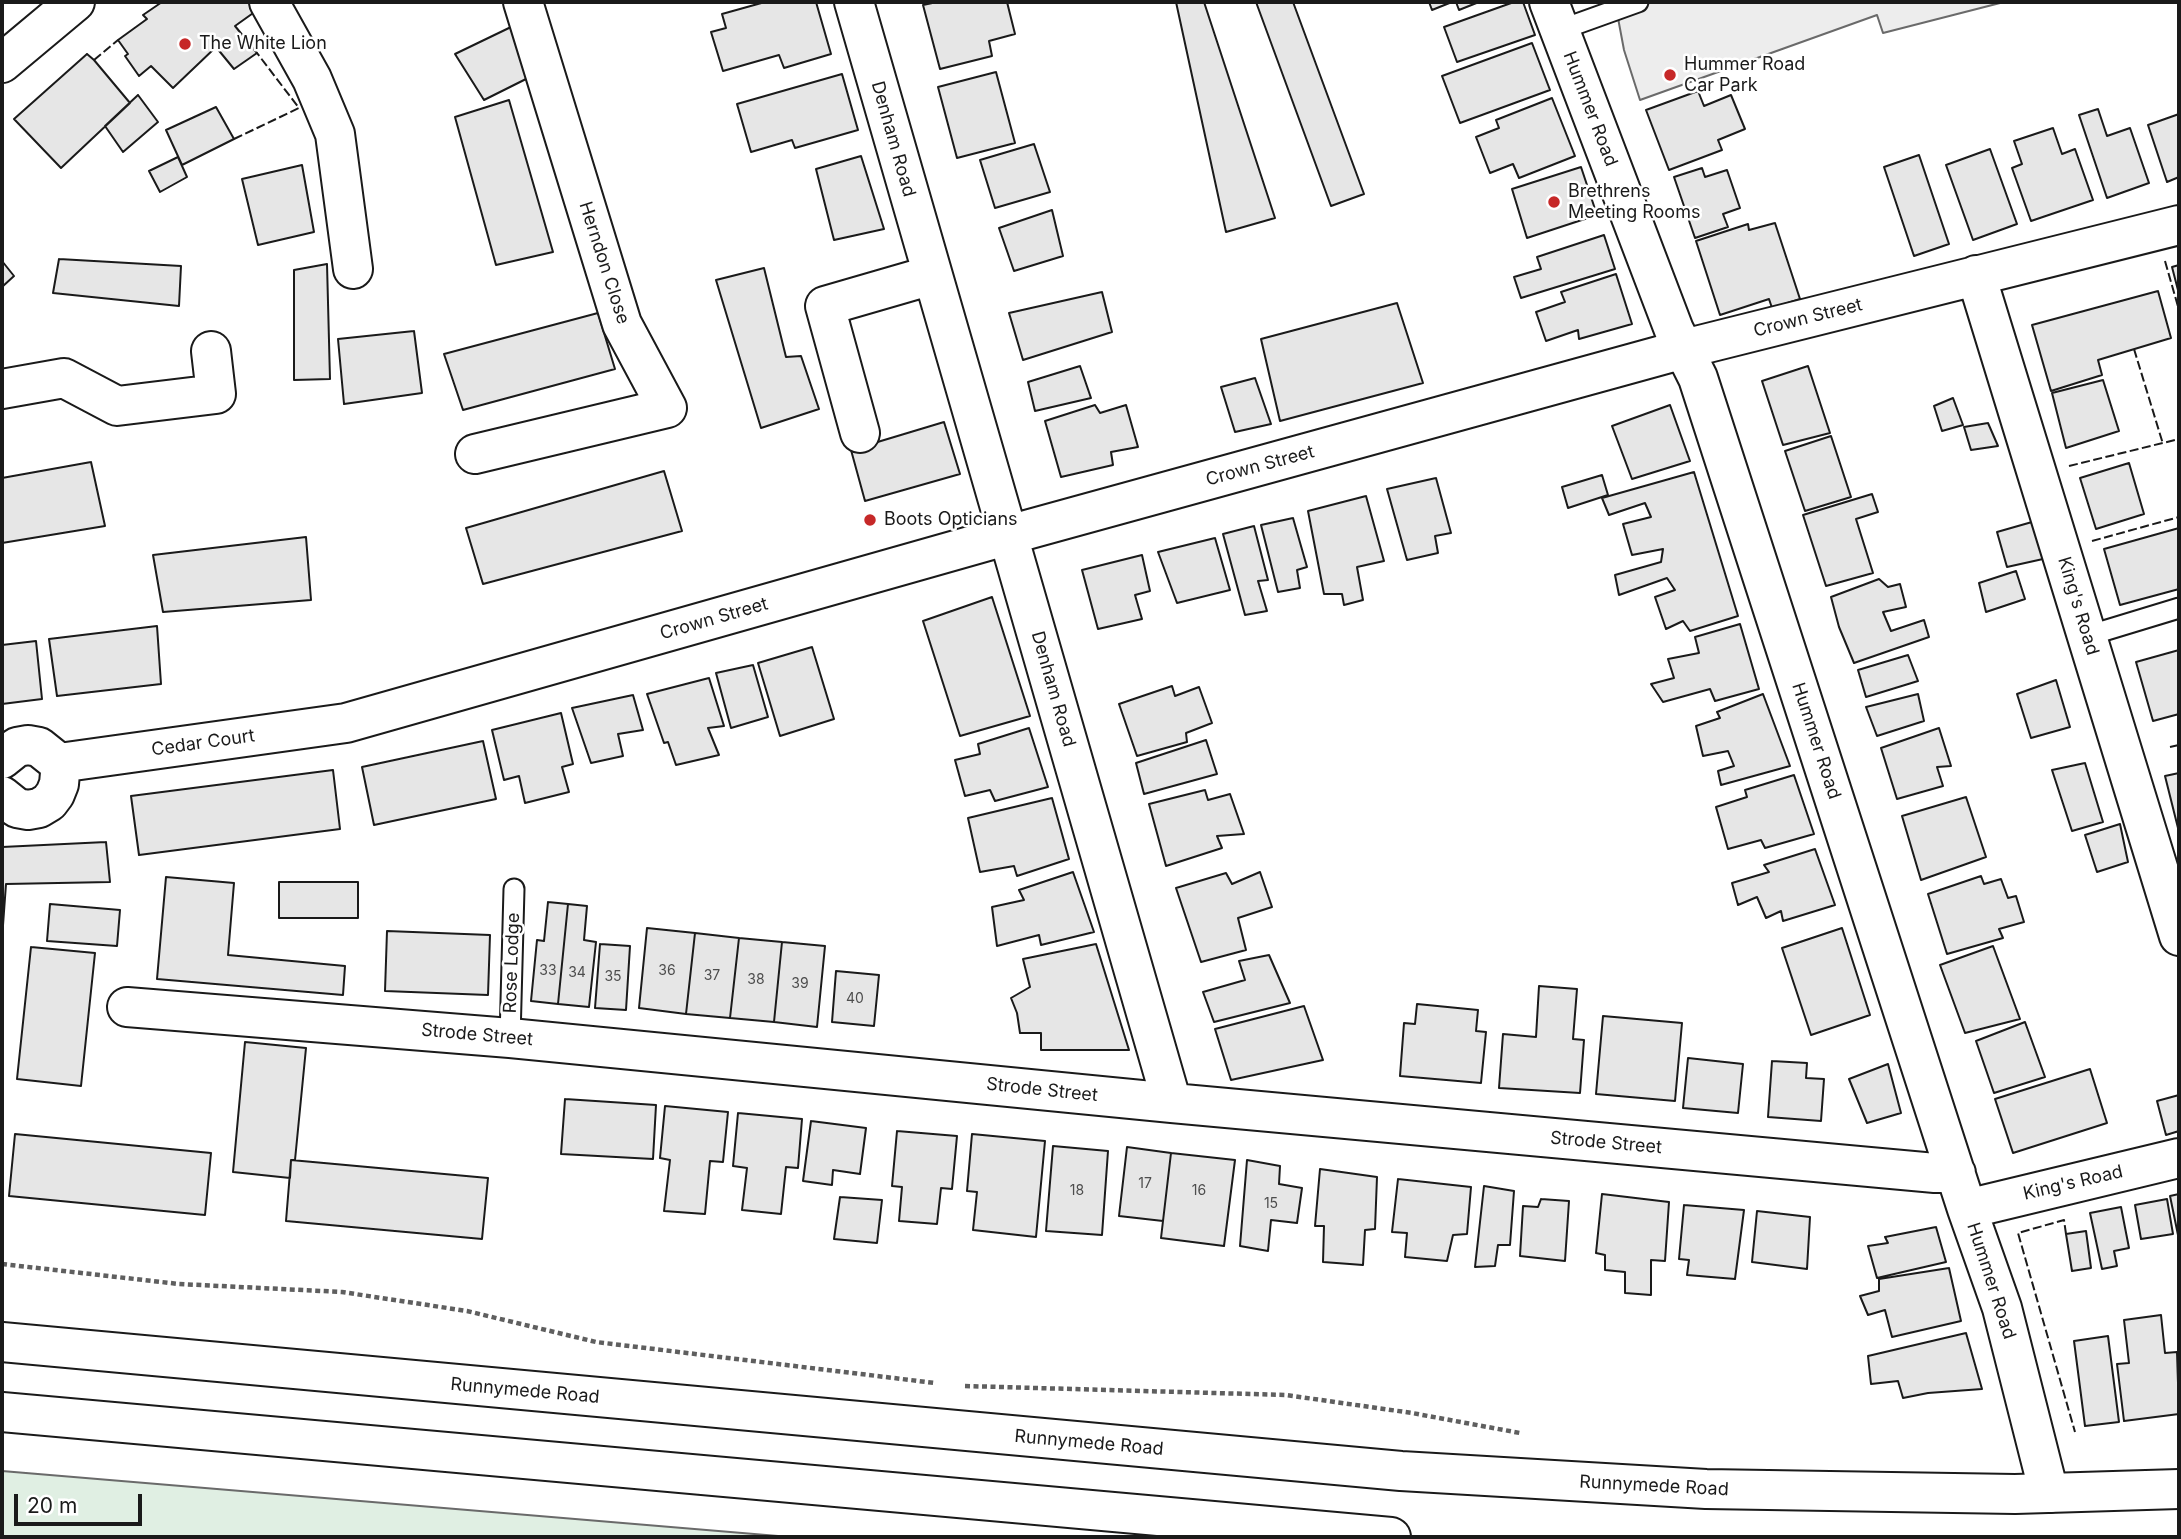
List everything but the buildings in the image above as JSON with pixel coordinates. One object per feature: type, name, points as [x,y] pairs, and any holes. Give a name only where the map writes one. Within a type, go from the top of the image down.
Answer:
[{"type":"street","points":[[8,48],[75,2]]},
{"type":"street","points":[[269,2],[312,79],[335,134],[353,269]]},
{"type":"street","name":"Herndon Close","points":[[475,454],[667,408],[622,324],[523,2]]},
{"type":"street","name":"Denham Road","points":[[854,2],[1172,1103]]},
{"type":"street","name":"Hummer Road","points":[[1554,16],[1674,330],[1698,378],[2002,1308],[2049,1493]]},
{"type":"street","name":"Crown Street","points":[[346,723],[1684,349],[2179,225]]},
{"type":"street","points":[[860,433],[825,306],[932,275]]},
{"type":"street","name":"King's Road","points":[[1976,275],[2179,936]]},
{"type":"street","points":[[2,389],[64,378],[117,406],[216,394],[211,351]]},
{"type":"street","name":"Cedar Court","points":[[59,763],[346,723]]},
{"type":"street","points":[[2,759],[11,749],[28,744],[39,747],[59,763],[59,784],[55,794],[39,808],[28,810],[17,807],[2,796]]},
{"type":"street","name":"Strode Street","points":[[127,1007],[510,1038],[1172,1103],[1956,1173]]},
{"type":"street","name":"King's Road","points":[[1968,1209],[2179,1158]]},
{"type":"street","name":"Runnymede Road","points":[[2,1342],[1401,1471],[1706,1489],[2049,1493],[2179,1489]]},
{"type":"street","points":[[2,1412],[1391,1537]]},
{"type":"lane","points":[[1554,16],[1638,2]]},
{"type":"lane","points":[[2087,636],[2179,608]]},
{"type":"lane","name":"Rose Lodge","points":[[510,1038],[514,889]]},
{"type":"path","points":[[2,1264],[179,1284],[342,1292],[467,1311],[597,1342],[944,1384]]},
{"type":"path","points":[[958,1386],[1286,1395],[1412,1413],[1527,1434]]},
{"type":"green space","points":[[2,1471],[790,1537],[2,1537]]},
{"type":"shaded area","name":"Hummer Road Car Park","points":[[1615,2],[2004,2],[1883,33],[1877,15],[1640,100],[1624,50]]},
{"type":"fence","points":[[94,60],[118,40]]},
{"type":"fence","points":[[234,139],[299,108],[257,53]]},
{"type":"fence","points":[[2165,261],[2179,310]]},
{"type":"fence","points":[[2134,349],[2163,444]]},
{"type":"fence","points":[[2069,466],[2179,439]]},
{"type":"fence","points":[[2092,541],[2179,517]]},
{"type":"fence","points":[[2170,747],[2179,745]]},
{"type":"fence","points":[[2066,1234],[2064,1220],[2018,1233],[2075,1432]]},
{"type":"place","name":"The White Lion","points":[[185,44]]},
{"type":"place","name":"Hummer Road Car Park","points":[[1670,75]]},
{"type":"place","name":"Brethrens Meeting Rooms","points":[[1554,202]]},
{"type":"place","name":"Boots Opticians","points":[[870,520]]}]
